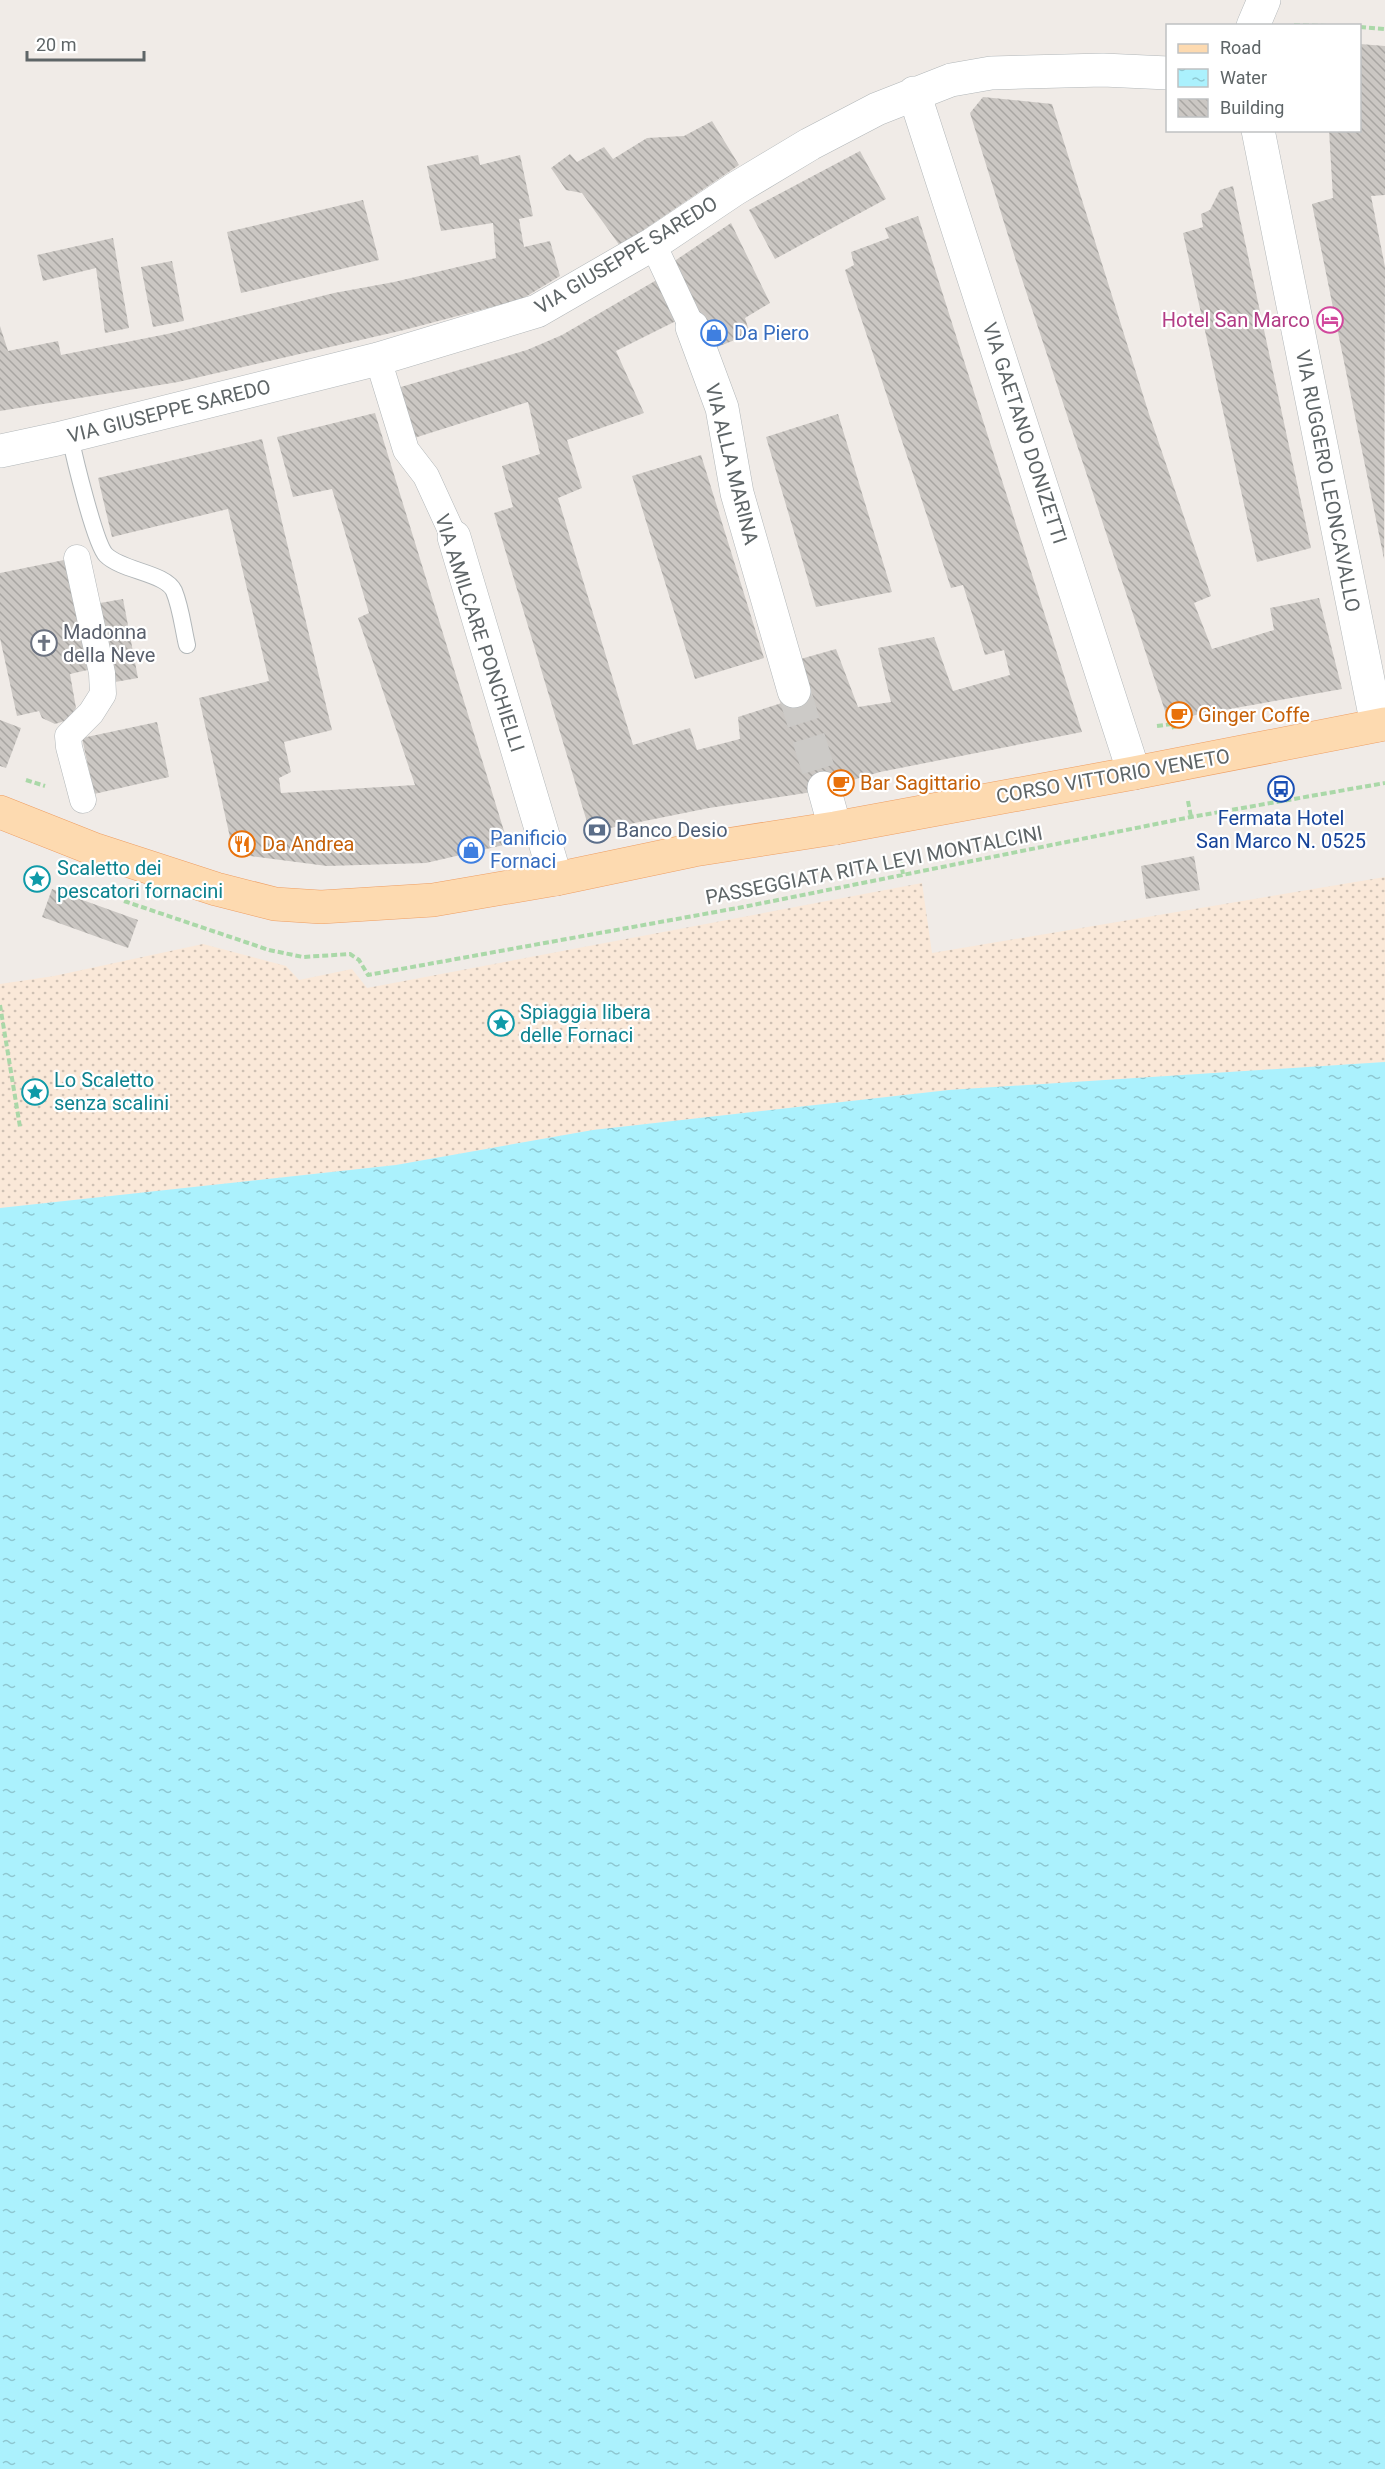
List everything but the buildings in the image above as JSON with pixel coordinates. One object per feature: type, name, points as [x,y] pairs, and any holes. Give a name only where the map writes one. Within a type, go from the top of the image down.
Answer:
[{"type":"main road","name":"CORSO VITTORIO VENETO","points":[[0,812],[96,850],[216,889],[275,904],[321,907],[433,900],[556,879],[694,850],[835,828],[1134,773],[1381,724]]},
{"type":"street","points":[[1254,24],[1264,0]]},
{"type":"street","name":"VIA GIUSEPPE SAREDO","points":[[0,451],[70,436],[378,359],[537,311],[653,244],[735,189],[810,144],[877,109],[951,80],[991,73],[1103,70],[1166,73]]},
{"type":"street","name":"VIA GAETANO DONIZETTI","points":[[914,93],[1134,773]]},
{"type":"street","name":"VIA RUGGERO LEONCAVALLO","points":[[1258,132],[1381,724]]},
{"type":"street","name":"VIA ALLA MARINA","points":[[653,244],[692,327],[722,408],[737,494],[794,690]]},
{"type":"street","name":"VIA AMILCARE PONCHIELLI","points":[[378,359],[406,450],[426,476],[454,537],[556,879]]},
{"type":"street","points":[[77,558],[102,673],[103,693],[91,713],[68,736],[82,800]]},
{"type":"street","points":[[824,788],[835,828]]},
{"type":"lane","points":[[70,436],[77,466],[105,554],[124,568],[161,580],[173,589],[187,645]]},
{"type":"path","points":[[1361,27],[1385,28]]},
{"type":"path","points":[[21,778],[82,800]]},
{"type":"path","name":"PASSEGGIATA RITA LEVI MONTALCINI","points":[[368,975],[743,908],[1191,817],[1385,783]]},
{"type":"path","points":[[0,1005],[20,1127]]},
{"type":"sand","name":"Spiaggia libera delle Fornaci","points":[[1385,877],[1385,1062],[949,1090],[593,1130],[396,1165],[0,1208],[0,984],[54,976],[203,944],[286,966],[299,980],[352,969],[367,988],[922,883],[932,953]]},
{"type":"water","points":[[1385,1062],[1385,2469],[0,2469],[0,1208],[396,1165],[593,1130],[949,1090]]},
{"type":"tunnel","points":[[794,691],[824,788]]},
{"type":"place","name":"Hotel San Marco","points":[[1330,320]]},
{"type":"place","name":"Da Piero","points":[[714,333]]},
{"type":"place","name":"Madonna della Neve","points":[[44,643]]},
{"type":"place","name":"Ginger Coffe","points":[[1179,715]]},
{"type":"place","name":"Bar Sagittario","points":[[841,783]]},
{"type":"place","name":"Fermata Hotel San Marco N. 0525","points":[[1281,789]]},
{"type":"place","name":"Banco Desio","points":[[597,830]]},
{"type":"place","name":"Da Andrea","points":[[242,844]]},
{"type":"place","name":"Panificio Fornaci","points":[[471,850]]},
{"type":"place","name":"Scaletto dei pescatori fornacini","points":[[37,879]]},
{"type":"place","name":"Spiaggia libera delle Fornaci","points":[[501,1023]]},
{"type":"place","name":"Lo Scaletto senza scalini","points":[[35,1092]]}]
